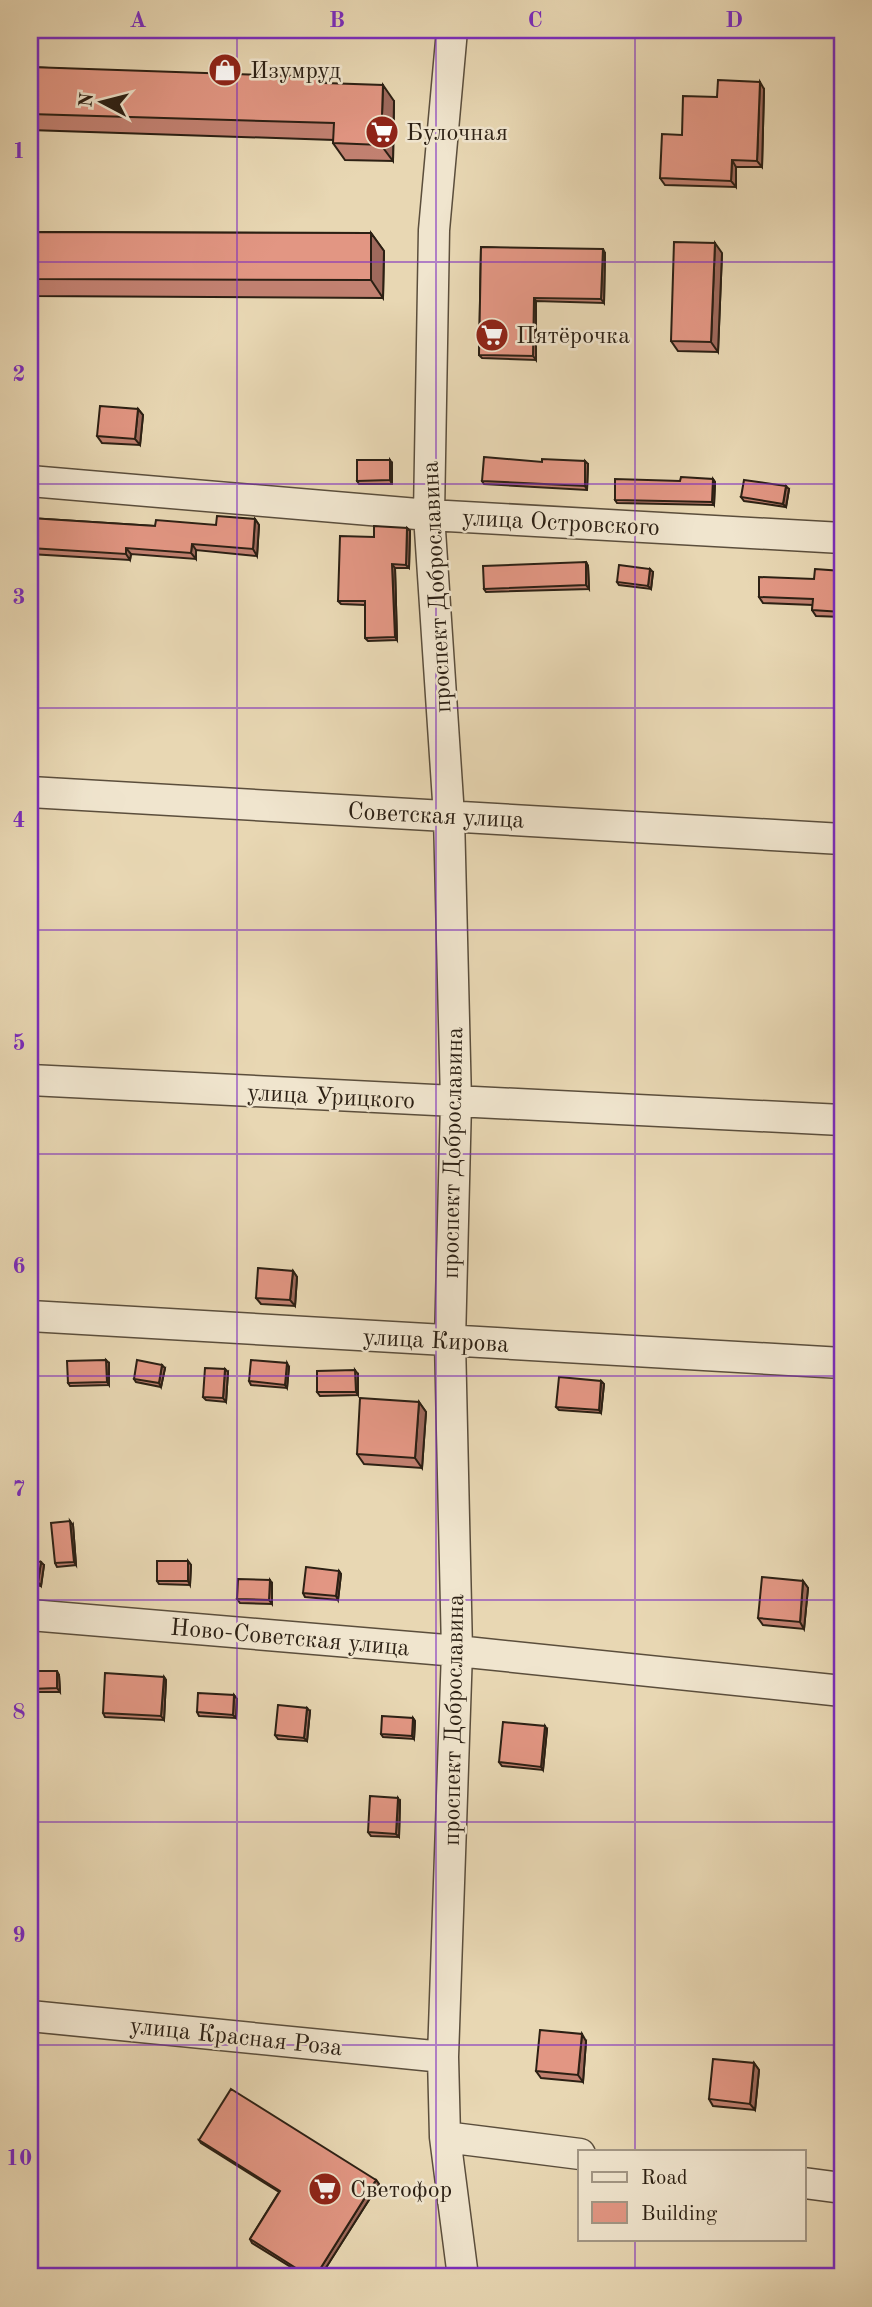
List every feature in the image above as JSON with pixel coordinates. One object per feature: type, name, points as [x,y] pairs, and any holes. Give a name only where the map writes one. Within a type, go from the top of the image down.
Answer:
[{"type":"street","name":"проспект Доброславина","points":[[452,30],[434,230],[429,515],[449,816],[456,1102],[450,1341],[457,1651],[443,2057],[445,2137],[463,2277]]},
{"type":"street","name":"улица Островского","points":[[30,481],[429,515],[842,538]]},
{"type":"street","name":"Советская улица","points":[[30,792],[842,839]]},
{"type":"street","name":"улица Урицкого","points":[[30,1080],[842,1120]]},
{"type":"street","name":"улица Кирова","points":[[30,1316],[842,1363]]},
{"type":"street","name":"Ново-Советская улица","points":[[30,1615],[457,1651],[842,1691]]},
{"type":"street","name":"улица Красная Роза","points":[[30,2016],[443,2057]]},
{"type":"street","points":[[445,2137],[578,2154]]},
{"type":"street","points":[[806,2183],[842,2188]]},
{"type":"building","points":[[30,67],[325,77],[325,83],[383,85],[381,145],[333,143],[334,123],[30,114]]},
{"type":"building","points":[[718,80],[760,82],[757,161],[732,160],[731,181],[660,178],[662,134],[682,135],[683,96],[717,97]]},
{"type":"building","points":[[842,92],[842,134],[840,134]]},
{"type":"building","points":[[30,232],[371,233],[371,280],[30,279]]},
{"type":"building","points":[[674,242],[715,243],[711,342],[671,341]]},
{"type":"building","points":[[481,247],[603,249],[601,299],[534,298],[533,356],[479,355]]},
{"type":"building","points":[[100,406],[138,409],[135,439],[97,436]]},
{"type":"building","points":[[484,457],[542,462],[542,459],[585,461],[585,486],[482,481]]},
{"type":"building","points":[[357,460],[390,460],[390,480],[357,481]]},
{"type":"building","points":[[681,477],[713,479],[712,502],[615,500],[615,479],[680,481]]},
{"type":"building","points":[[744,480],[786,486],[783,504],[741,497]]},
{"type":"building","points":[[217,516],[255,519],[253,549],[192,544],[191,553],[126,548],[126,554],[30,548],[30,518],[155,526],[156,520],[216,525]]},
{"type":"building","points":[[374,526],[407,528],[406,565],[392,564],[395,637],[365,638],[365,601],[338,601],[340,536],[374,537]]},
{"type":"building","points":[[586,562],[586,585],[484,589],[483,566]]},
{"type":"building","points":[[619,565],[650,569],[648,586],[617,582]]},
{"type":"building","points":[[815,569],[842,571],[842,612],[812,610],[813,599],[759,597],[759,577],[814,579]]},
{"type":"building","points":[[258,1268],[293,1271],[290,1300],[256,1298]]},
{"type":"building","points":[[106,1360],[107,1382],[68,1383],[67,1361]]},
{"type":"building","points":[[137,1360],[162,1365],[159,1383],[134,1379]]},
{"type":"building","points":[[251,1360],[287,1363],[285,1385],[249,1381]]},
{"type":"building","points":[[205,1368],[225,1369],[223,1398],[203,1397]]},
{"type":"building","points":[[355,1370],[356,1392],[317,1392],[317,1371]]},
{"type":"building","points":[[559,1377],[601,1381],[599,1410],[556,1407]]},
{"type":"building","points":[[360,1398],[419,1402],[415,1458],[357,1454]]},
{"type":"building","points":[[70,1521],[74,1562],[55,1563],[51,1523]]},
{"type":"building","points":[[30,1560],[41,1562],[38,1582],[30,1581]]},
{"type":"building","points":[[157,1561],[188,1561],[188,1581],[157,1581]]},
{"type":"building","points":[[306,1567],[339,1571],[336,1596],[303,1593]]},
{"type":"building","points":[[762,1577],[803,1581],[800,1622],[758,1618]]},
{"type":"building","points":[[238,1579],[270,1580],[269,1600],[237,1599]]},
{"type":"building","points":[[30,1671],[57,1671],[57,1688],[30,1689]]},
{"type":"building","points":[[105,1673],[164,1677],[161,1716],[103,1713]]},
{"type":"building","points":[[198,1693],[234,1695],[233,1715],[197,1712]]},
{"type":"building","points":[[278,1705],[307,1708],[304,1738],[275,1735]]},
{"type":"building","points":[[382,1716],[413,1718],[412,1736],[381,1734]]},
{"type":"building","points":[[503,1722],[545,1726],[541,1767],[499,1762]]},
{"type":"building","points":[[370,1796],[398,1798],[396,1834],[368,1832]]},
{"type":"building","points":[[540,2030],[582,2034],[578,2075],[536,2071]]},
{"type":"building","points":[[713,2059],[754,2063],[750,2104],[709,2099]]},
{"type":"building","name":"Светофор","points":[[231,2089],[376,2180],[315,2277],[310,2277],[250,2239],[280,2191],[199,2140]]},
{"type":"place","name":"Изумруд","points":[[225,70]]},
{"type":"place","name":"Булочная","points":[[382,132]]},
{"type":"place","name":"Пятёрочка","points":[[492,335]]},
{"type":"place","name":"Светофор","points":[[325,2189]]}]
